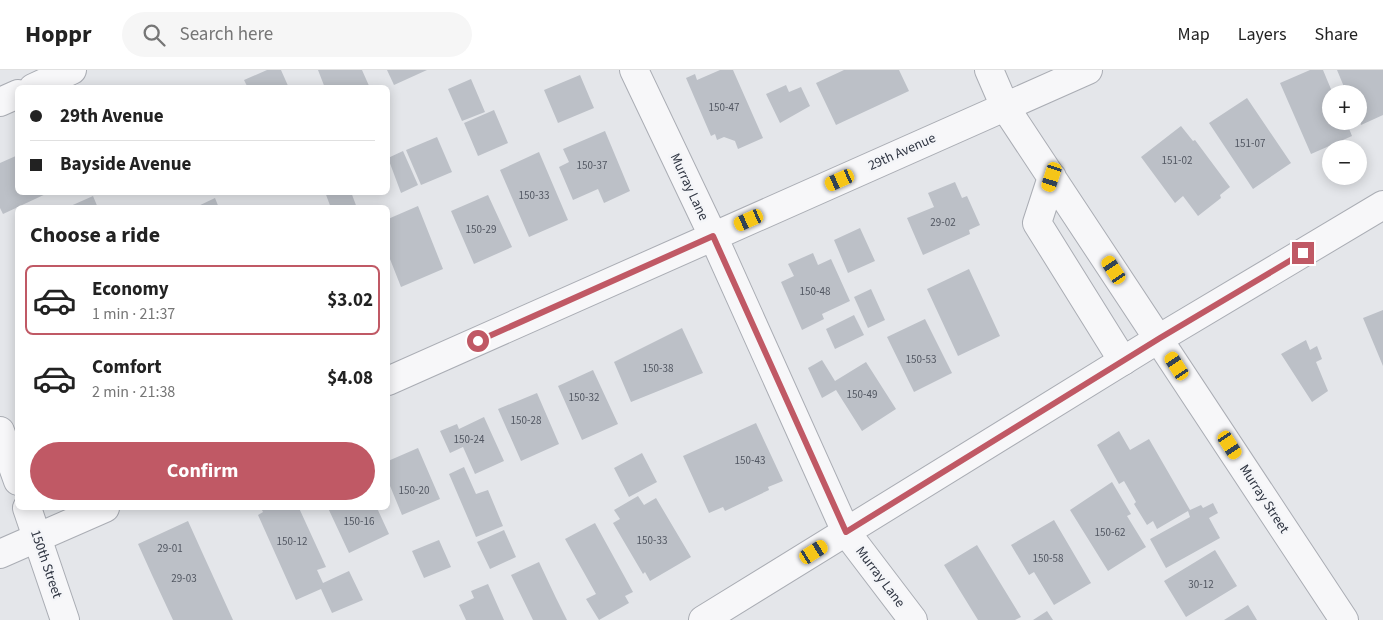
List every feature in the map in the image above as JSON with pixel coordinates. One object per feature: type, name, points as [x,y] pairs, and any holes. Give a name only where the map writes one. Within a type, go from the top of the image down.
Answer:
[{"type":"street","points":[[40,85],[72,70]]},
{"type":"street","name":"Murray Lane","points":[[634,70],[713,236],[846,532],[913,620]]},
{"type":"street","name":"Murray Street","points":[[989,70],[1005,107],[1160,338],[1344,620]]},
{"type":"street","name":"29th Avenue","points":[[390,380],[1088,70]]},
{"type":"street","points":[[0,102],[15,95]]},
{"type":"street","points":[[1052,177],[1037,223],[1123,361]]},
{"type":"street","points":[[702,620],[1160,338],[1383,205]]},
{"type":"street","points":[[0,431],[15,473]]},
{"type":"street","name":"150th Street","points":[[28,510],[65,620]]},
{"type":"street","points":[[0,554],[101,510]]},
{"type":"building","points":[[267,70],[281,70],[288,85],[246,85],[244,80]]},
{"type":"building","points":[[318,70],[362,70],[369,85],[324,85]]},
{"type":"building","points":[[387,70],[427,70],[394,85]]},
{"type":"building","points":[[720,70],[733,70],[763,138],[738,149],[735,141],[724,137],[717,140],[715,134],[711,136],[686,78],[695,74],[697,80]]},
{"type":"building","points":[[844,70],[899,70],[909,91],[836,125],[816,83]]},
{"type":"building","points":[[1310,70],[1323,70],[1329,85],[1322,85],[1322,130],[1350,130],[1352,136],[1343,140],[1322,140],[1322,149],[1311,154],[1280,83]]},
{"type":"building","points":[[1337,70],[1383,70],[1383,115],[1367,122],[1367,85],[1343,85]]},
{"type":"building","points":[[580,75],[594,108],[558,123],[544,90]]},
{"type":"building","points":[[471,79],[485,112],[462,121],[448,89]]},
{"type":"building","points":[[786,85],[789,92],[801,87],[810,106],[780,123],[766,94]]},
{"type":"building","points":[[1247,98],[1291,163],[1253,189],[1209,123]]},
{"type":"building","points":[[494,110],[508,143],[478,156],[464,123]]},
{"type":"building","points":[[1181,126],[1193,141],[1195,140],[1230,187],[1220,195],[1221,198],[1198,216],[1183,196],[1175,203],[1141,157]]},
{"type":"building","points":[[605,131],[630,191],[604,203],[598,189],[573,200],[559,167],[569,162],[563,149]]},
{"type":"building","points":[[437,137],[452,172],[421,185],[406,150]]},
{"type":"building","points":[[403,151],[418,185],[401,193],[390,163],[390,157]]},
{"type":"building","points":[[539,152],[568,220],[529,237],[500,170]]},
{"type":"building","points":[[15,156],[15,195],[44,195],[22,205],[15,205],[15,208],[3,214],[0,208],[0,163]]},
{"type":"building","points":[[955,182],[962,198],[967,196],[980,225],[969,230],[970,234],[923,255],[907,218],[934,207],[928,193]]},
{"type":"building","points":[[326,195],[352,195],[356,205],[330,205]]},
{"type":"building","points":[[488,195],[512,247],[474,264],[451,211]]},
{"type":"building","points":[[93,196],[97,205],[73,205]]},
{"type":"building","points":[[215,198],[218,205],[200,205]]},
{"type":"building","points":[[418,206],[443,269],[401,287],[390,259],[390,218]]},
{"type":"building","points":[[860,228],[875,261],[848,273],[834,240]]},
{"type":"building","points":[[813,253],[818,265],[831,259],[850,301],[822,314],[824,319],[802,330],[781,282],[794,276],[788,264]]},
{"type":"building","points":[[969,269],[1000,336],[958,356],[927,289]]},
{"type":"building","points":[[871,289],[885,320],[868,328],[854,297]]},
{"type":"building","points":[[1383,310],[1383,366],[1363,318]]},
{"type":"building","points":[[854,315],[864,335],[835,349],[826,329]]},
{"type":"building","points":[[925,319],[952,373],[914,392],[887,337]]},
{"type":"building","points":[[682,328],[703,373],[631,402],[614,362]]},
{"type":"building","points":[[1306,340],[1310,350],[1317,346],[1322,359],[1316,362],[1328,391],[1312,402],[1281,354]]},
{"type":"building","points":[[822,360],[835,381],[866,362],[896,409],[862,431],[836,390],[822,398],[808,368]]},
{"type":"building","points":[[593,370],[618,424],[582,440],[558,386]]},
{"type":"building","points":[[537,393],[559,444],[521,461],[498,409]]},
{"type":"building","points":[[484,417],[504,461],[475,474],[463,447],[450,453],[440,431],[457,424],[459,429]]},
{"type":"building","points":[[756,423],[783,481],[768,487],[769,490],[725,511],[723,507],[709,513],[683,456]]},
{"type":"building","points":[[1119,431],[1130,450],[1149,439],[1190,510],[1201,505],[1203,508],[1213,503],[1218,513],[1209,518],[1220,538],[1166,568],[1150,539],[1190,517],[1188,511],[1157,529],[1153,521],[1147,525],[1134,504],[1136,502],[1124,481],[1119,484],[1097,445]]},
{"type":"building","points":[[418,448],[440,499],[402,515],[390,486],[390,460]]},
{"type":"building","points":[[642,453],[657,482],[629,497],[614,468]]},
{"type":"building","points":[[464,467],[476,494],[488,490],[503,526],[476,537],[449,474]]},
{"type":"building","points":[[1112,482],[1131,514],[1127,516],[1146,547],[1108,571],[1070,510]]},
{"type":"building","points":[[638,496],[644,505],[656,498],[691,557],[650,581],[645,572],[643,574],[613,523],[620,519],[614,510]]},
{"type":"building","points":[[262,510],[300,510],[326,567],[317,570],[323,583],[349,571],[363,600],[332,613],[321,589],[296,600],[258,515],[263,512]]},
{"type":"building","points":[[329,510],[378,510],[389,534],[349,553]]},
{"type":"building","points":[[1054,520],[1091,583],[1054,605],[1034,572],[1029,575],[1011,545]]},
{"type":"building","points":[[188,521],[233,620],[173,620],[152,575],[138,544]]},
{"type":"building","points":[[595,523],[633,592],[625,596],[629,603],[599,620],[586,599],[596,594],[565,539]]},
{"type":"building","points":[[504,530],[516,557],[490,569],[477,542]]},
{"type":"building","points":[[439,540],[451,567],[424,578],[412,551]]},
{"type":"building","points":[[977,545],[1021,617],[1015,620],[978,620],[944,565]]},
{"type":"building","points":[[1215,550],[1237,586],[1186,617],[1164,581]]},
{"type":"building","points":[[539,562],[567,620],[533,620],[511,575]]},
{"type":"building","points":[[488,584],[504,620],[466,620],[459,605],[474,598],[471,591]]},
{"type":"building","points":[[1248,605],[1257,620],[1224,620]]},
{"type":"building","points":[[1047,611],[1053,620],[1033,620]]},
{"type":"route","points":[[478,341],[713,236],[846,532],[1160,338],[1303,253]]}]
